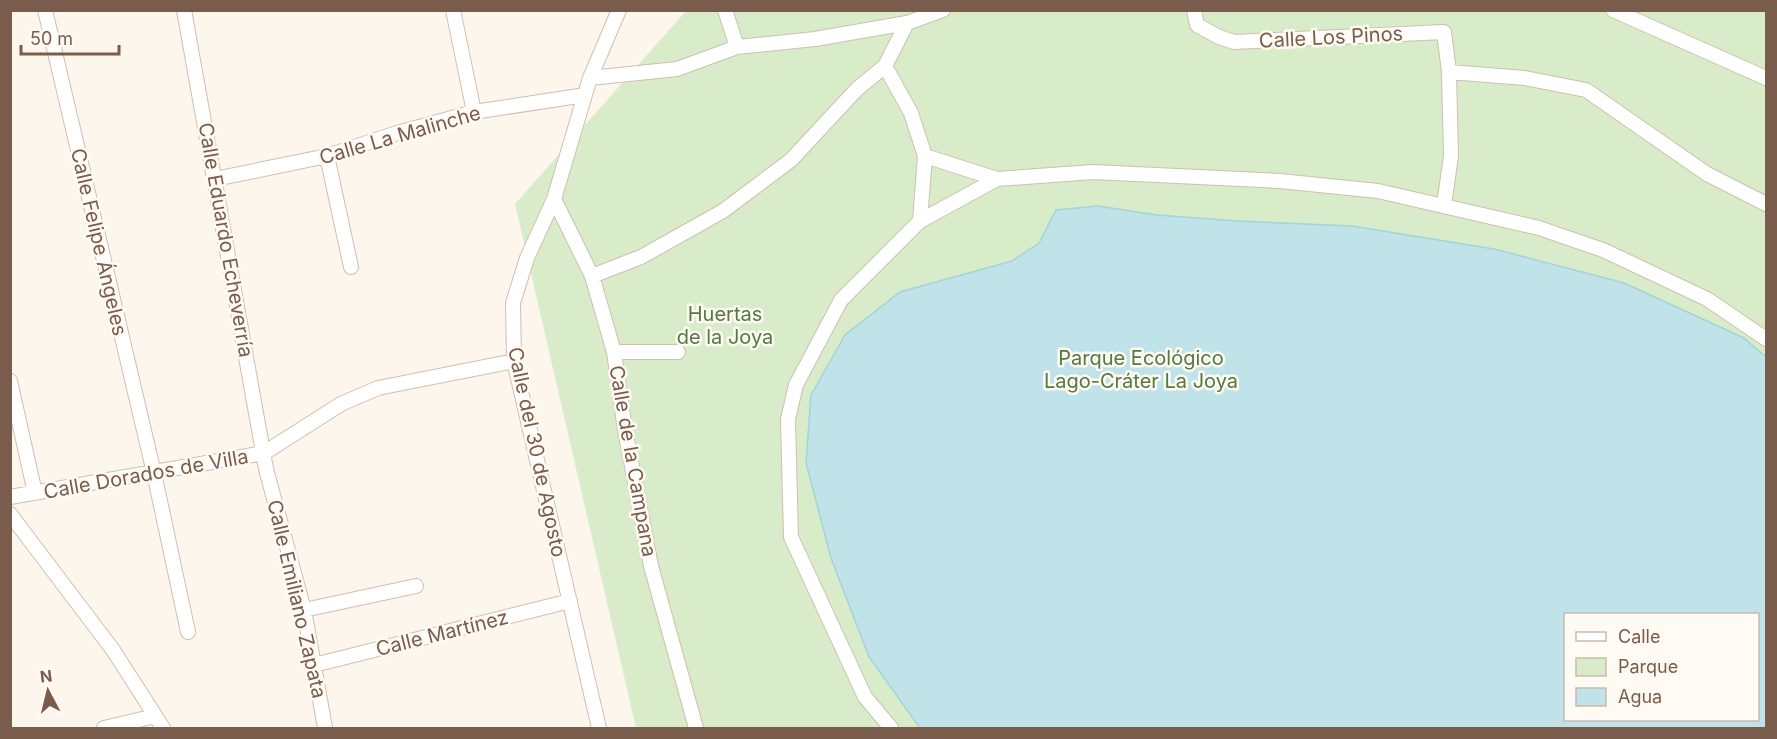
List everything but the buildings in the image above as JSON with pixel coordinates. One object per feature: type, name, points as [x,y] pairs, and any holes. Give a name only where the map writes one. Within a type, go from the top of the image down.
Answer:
[{"type":"street","name":"Calle Felipe Ángeles","points":[[45,10],[154,473],[188,632]]},
{"type":"street","name":"Calle Eduardo Echeverría","points":[[184,10],[267,469]]},
{"type":"street","points":[[453,10],[474,112]]},
{"type":"street","name":"Calle del 30 de Agosto","points":[[599,729],[514,361],[513,303],[526,258],[554,199],[590,78],[619,10]]},
{"type":"street","points":[[725,10],[737,47]]},
{"type":"street","points":[[590,78],[677,69],[737,47],[815,39],[908,23],[943,10]]},
{"type":"street","name":"Calle Los Pinos","points":[[1194,10],[1197,25],[1234,42],[1444,32],[1449,72]]},
{"type":"street","points":[[1613,10],[1767,78]]},
{"type":"street","points":[[592,276],[641,256],[723,212],[791,160],[857,89],[885,66],[908,23]]},
{"type":"street","points":[[885,66],[911,113],[925,156],[920,221]]},
{"type":"street","points":[[1444,205],[1451,156],[1449,72],[1525,78],[1586,90],[1707,174],[1767,204]]},
{"type":"street","name":"Calle La Malinche","points":[[215,179],[327,156],[397,133],[474,112],[585,95]]},
{"type":"street","points":[[327,156],[351,267]]},
{"type":"street","points":[[925,156],[997,179],[1093,172],[1280,181],[1378,191],[1444,205],[1539,228],[1603,250],[1707,299],[1767,339]]},
{"type":"street","points":[[891,729],[865,697],[791,537],[788,419],[796,385],[841,300],[920,221],[997,179]]},
{"type":"street","name":"Calle de la Campana","points":[[554,199],[592,276],[614,352],[625,430],[651,566],[696,729]]},
{"type":"street","points":[[614,352],[678,352]]},
{"type":"street","name":"Calle Dorados de Villa","points":[[10,497],[264,453],[341,404],[378,388],[514,361]]},
{"type":"street","points":[[10,381],[35,493]]},
{"type":"street","name":"Calle Emiliano Zapata","points":[[267,469],[304,609],[325,729]]},
{"type":"street","points":[[10,514],[113,650],[163,729]]},
{"type":"street","points":[[304,609],[416,586]]},
{"type":"street","name":"Calle Martínez","points":[[314,665],[570,601]]},
{"type":"street","points":[[104,729],[155,716]]},
{"type":"green space","name":"Parque Ecológico Lago-Cráter La Joya","points":[[686,11],[1766,11],[1766,728],[636,728],[515,204]]},
{"type":"water","points":[[1098,206],[1157,215],[1352,226],[1494,249],[1624,283],[1744,338],[1766,357],[1766,728],[920,728],[869,657],[831,558],[806,463],[811,395],[845,335],[900,292],[1012,261],[1039,243],[1056,210]]},
{"type":"park label","name":"Huertas de la Joya","points":[[725,326]]}]
